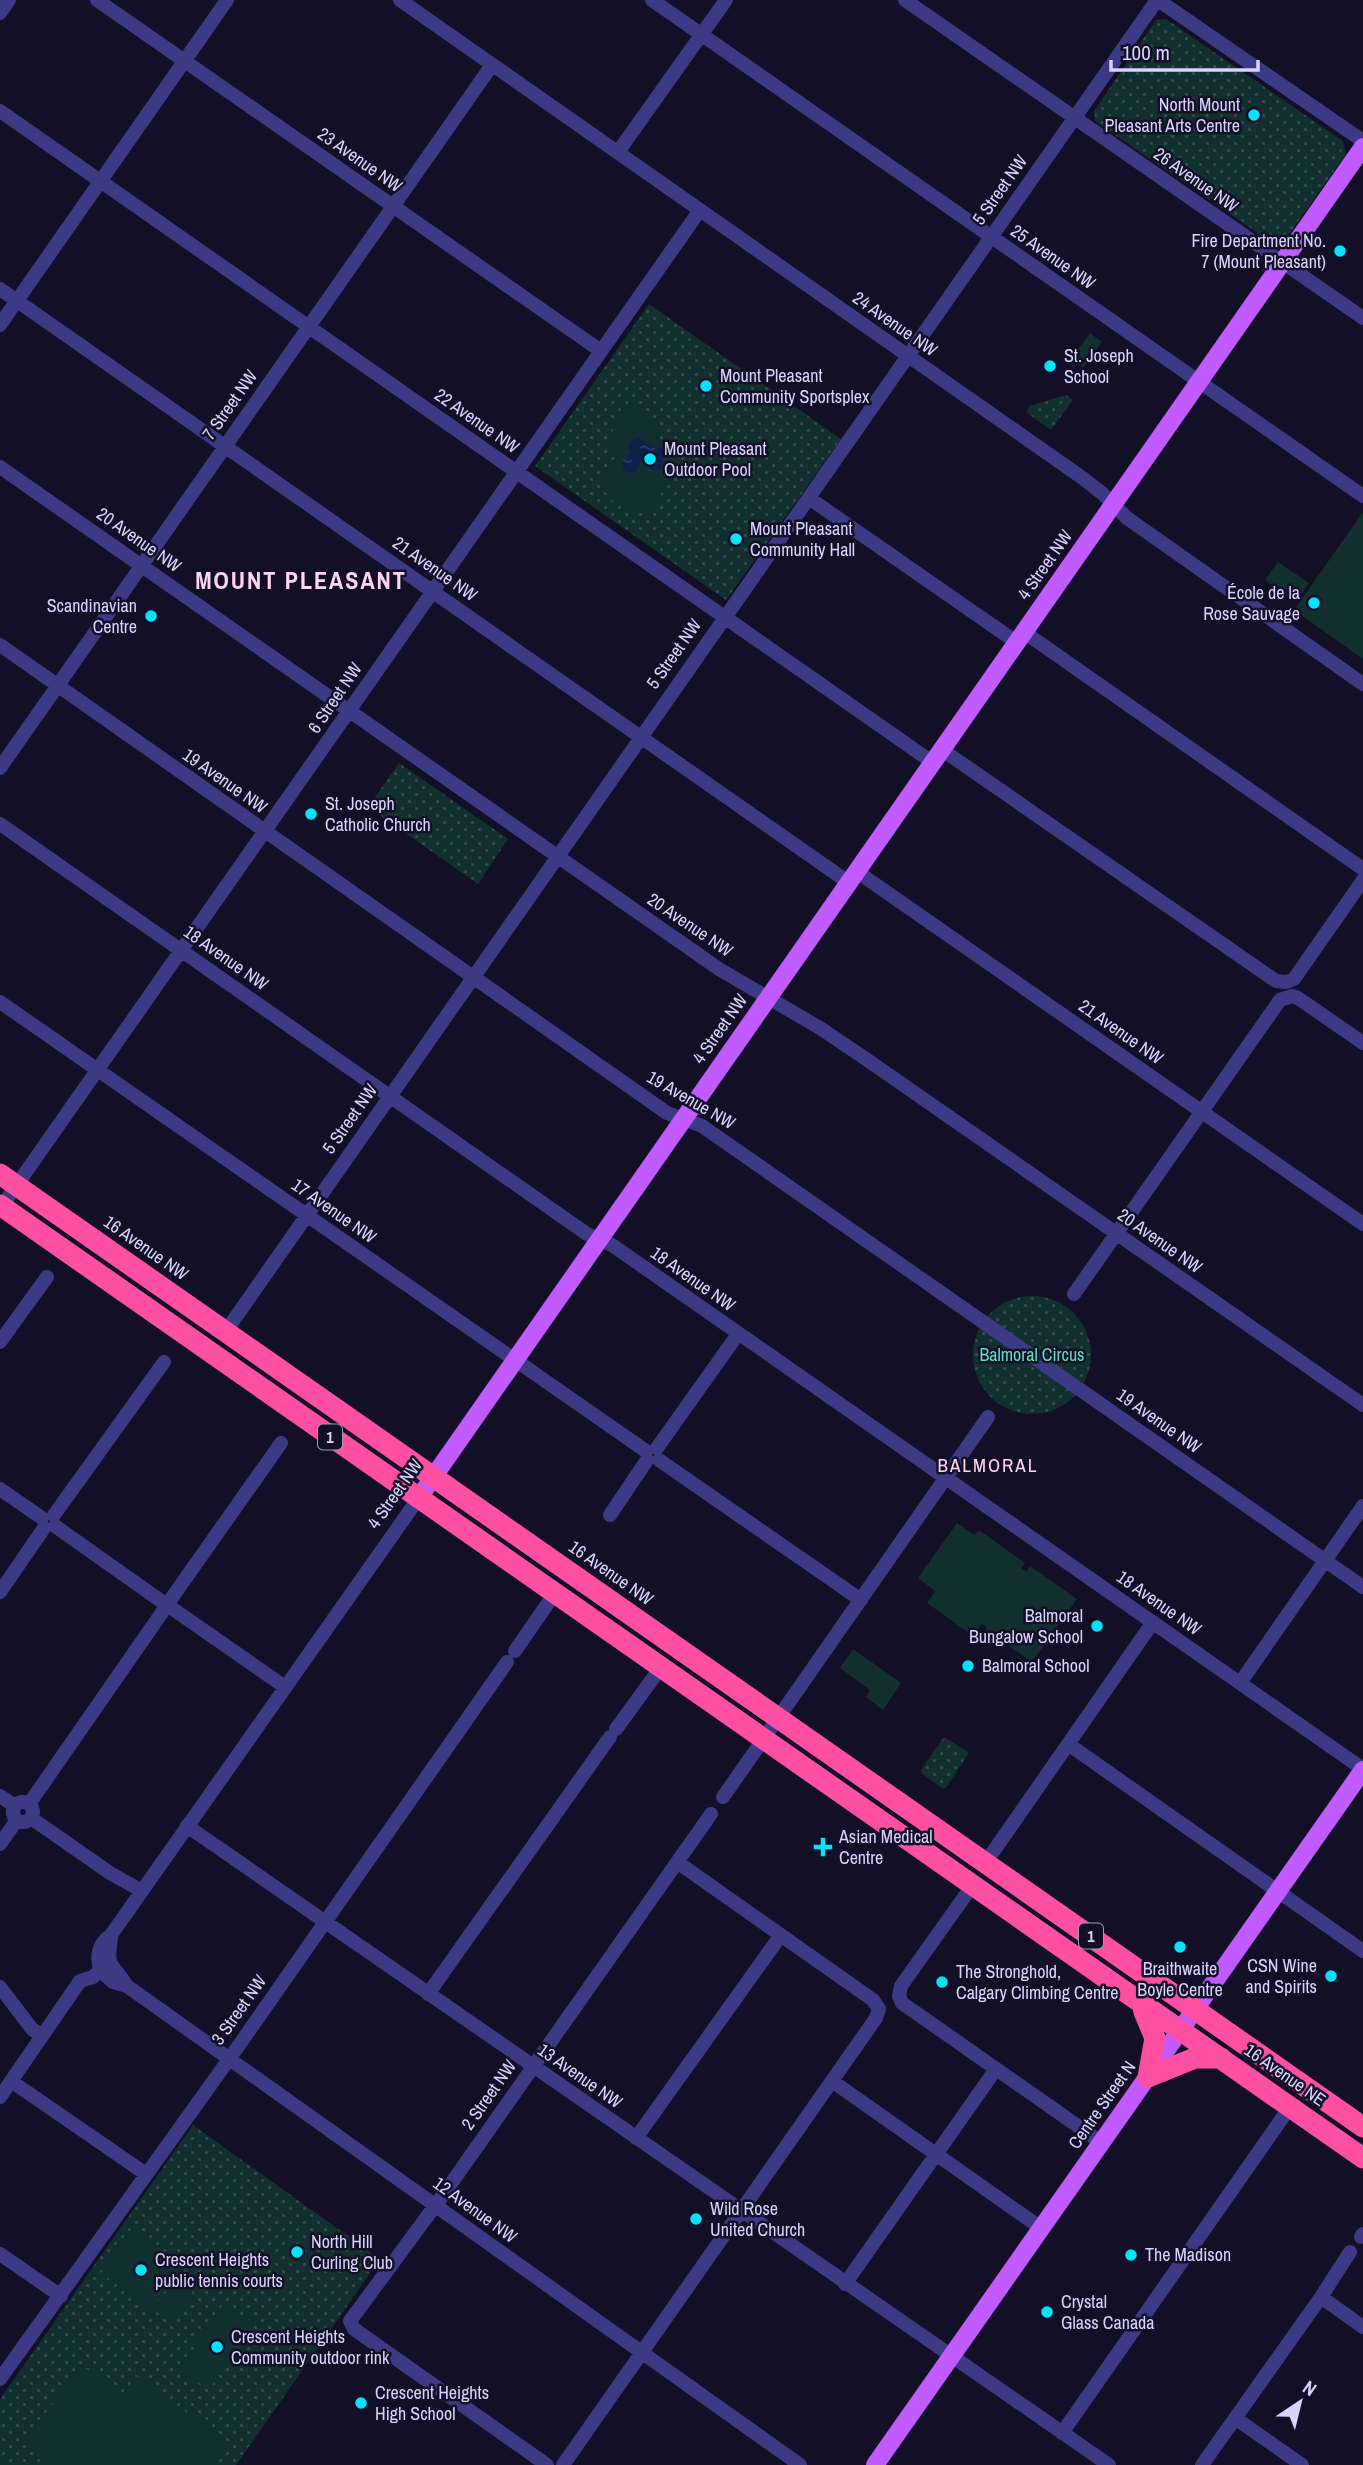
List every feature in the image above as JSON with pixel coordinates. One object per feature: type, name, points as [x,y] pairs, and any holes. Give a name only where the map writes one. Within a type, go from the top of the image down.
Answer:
[{"type":"highway","name":"16 Avenue NW","points":[[8,1180],[986,1861],[1195,2010]]},
{"type":"highway","name":"1","points":[[1,1206],[1181,2030]]},
{"type":"highway","points":[[1142,2002],[1155,2038],[1148,2077]]},
{"type":"highway","name":"16 Avenue NE","points":[[1195,2010],[1363,2127]]},
{"type":"highway","name":"16 Avenue NE","points":[[1181,2030],[1363,2158]]},
{"type":"highway","points":[[1148,2077],[1195,2058],[1220,2058]]},
{"type":"main road","name":"4 Street NW","points":[[418,1499],[1363,147]]},
{"type":"main road","name":"Centre Street N","points":[[876,2465],[1363,1769]]},
{"type":"street","points":[[0,13],[9,0]]},
{"type":"street","name":"23 Avenue NW","points":[[97,0],[601,351]]},
{"type":"street","points":[[0,326],[227,0]]},
{"type":"street","name":"24 Avenue NW","points":[[400,0],[1084,479],[1127,518],[1363,684]]},
{"type":"street","name":"25 Avenue NW","points":[[652,0],[1363,496]]},
{"type":"street","points":[[618,152],[726,0]]},
{"type":"street","name":"26 Avenue NW","points":[[905,0],[1363,318]]},
{"type":"street","points":[[1157,0],[1363,141]]},
{"type":"street","name":"5 Street NW","points":[[226,1331],[1157,0]]},
{"type":"street","name":"7 Street NW","points":[[0,768],[492,65]]},
{"type":"street","name":"22 Avenue NW","points":[[0,111],[724,616],[1276,981],[1363,1043]]},
{"type":"street","name":"6 Street NW","points":[[1,1206],[8,1180],[98,1070],[700,210]]},
{"type":"street","name":"21 Avenue NW","points":[[0,289],[640,737],[852,876],[1363,1224]]},
{"type":"street","name":"20 Avenue NW","points":[[0,467],[719,969],[769,997],[866,1059],[1363,1405]]},
{"type":"street","points":[[809,498],[1363,869]]},
{"type":"street","name":"19 Avenue NW","points":[[0,645],[667,1113],[702,1126],[1363,1587]]},
{"type":"street","name":"18 Avenue NW","points":[[0,824],[587,1234],[612,1245],[1363,1769]]},
{"type":"street","points":[[1074,1294],[1363,880]]},
{"type":"street","name":"17 Avenue NW","points":[[0,1002],[861,1600]]},
{"type":"street","points":[[0,1342],[47,1277]]},
{"type":"street","points":[[610,1515],[738,1334]]},
{"type":"street","points":[[0,1592],[164,1362]]},
{"type":"street","points":[[723,1797],[988,1418]]},
{"type":"street","points":[[0,1844],[281,1443]]},
{"type":"street","points":[[0,1489],[285,1687]]},
{"type":"street","name":"4 Street NW","points":[[104,1966],[98,1962],[100,1944],[111,1935],[418,1499]]},
{"type":"street","points":[[1240,1683],[1363,1506]]},
{"type":"street","name":"3 Street NW","points":[[0,2379],[230,2057],[555,1593]]},
{"type":"street","points":[[986,1861],[1153,1622]]},
{"type":"street","points":[[429,1994],[662,1666]]},
{"type":"street","points":[[1068,1744],[1363,1951]]},
{"type":"street","points":[[0,1796],[139,1895]]},
{"type":"street","name":"2 Street NW","points":[[547,2465],[354,2329],[350,2321],[711,1814]]},
{"type":"street","name":"13 Avenue NW","points":[[187,1826],[1109,2465]]},
{"type":"street","points":[[563,2465],[876,2018],[879,2009],[873,2000],[677,1862]]},
{"type":"street","points":[[972,1885],[901,1986],[899,1996],[902,2003],[1102,2143]]},
{"type":"street","points":[[636,2138],[781,1935]]},
{"type":"street","points":[[0,2097],[80,1981],[93,1977],[104,1966]]},
{"type":"street","name":"12 Avenue NW","points":[[104,1966],[113,1982],[127,1986],[230,2057],[800,2465]]},
{"type":"street","points":[[0,1987],[32,2029],[42,2036]]},
{"type":"street","points":[[845,2284],[996,2068]]},
{"type":"street","points":[[11,2081],[146,2174]]},
{"type":"street","points":[[832,2081],[1041,2228]]},
{"type":"street","points":[[1062,2433],[1290,2107]]},
{"type":"street","points":[[1202,2465],[1350,2252]]},
{"type":"street","points":[[0,2254],[61,2296]]},
{"type":"street","points":[[1321,2297],[1363,2327]]},
{"type":"street","points":[[1235,2418],[1302,2465]]},
{"type":"green space","points":[[1166,19],[1343,141],[1346,154],[1283,243],[1275,245],[1095,121],[1094,111],[1156,20]]},
{"type":"green space","points":[[649,304],[841,439],[726,600],[535,466]]},
{"type":"green space","points":[[1090,333],[1102,342],[1083,368],[1071,359]]},
{"type":"green space","points":[[1066,395],[1073,400],[1051,430],[1026,412],[1030,406]]},
{"type":"green space","name":"Mount Pleasant Outdoor Pool","points":[[632,405],[658,427],[656,438],[661,442],[663,439],[668,442],[670,440],[682,451],[681,467],[649,510],[636,510],[608,499],[602,477],[619,457],[610,456],[610,435],[614,429],[611,427],[621,412],[625,414]]},
{"type":"green space","points":[[1363,512],[1363,659],[1294,610]]},
{"type":"green space","points":[[1278,562],[1309,583],[1296,602],[1265,580]]},
{"type":"green space","points":[[399,763],[508,839],[478,884],[368,807]]},
{"type":"green space","name":"Balmoral Circus","points":[[1032,1296],[1055,1300],[1074,1313],[1087,1332],[1091,1355],[1087,1378],[1074,1397],[1055,1410],[1032,1414],[1009,1410],[990,1397],[977,1378],[973,1355],[977,1332],[990,1313],[1009,1300]]},
{"type":"green space","points":[[957,1523],[974,1535],[979,1530],[1025,1563],[1021,1568],[1026,1572],[1030,1566],[1077,1599],[1032,1662],[985,1629],[987,1627],[982,1624],[973,1636],[927,1603],[935,1591],[918,1578]]},
{"type":"green space","points":[[853,1649],[901,1683],[883,1710],[866,1697],[870,1690],[840,1668]]},
{"type":"green space","points":[[944,1737],[968,1754],[946,1788],[942,1788],[921,1773],[921,1770]]},
{"type":"green space","points":[[193,2125],[380,2259],[236,2465],[0,2465],[0,2399]]},
{"type":"green space","name":"Crescent Heights public tennis courts","points":[[131,2230],[182,2267],[152,2309],[101,2273]]},
{"type":"green space","points":[[175,2279],[193,2292],[172,2322],[154,2310]]},
{"type":"green space","name":"Crescent Heights Community outdoor rink","points":[[227,2305],[252,2322],[252,2327],[210,2388],[206,2388],[182,2371],[182,2366],[222,2306]]},
{"type":"green space","points":[[81,2365],[106,2382],[119,2400],[136,2376],[221,2437],[223,2445],[210,2465],[55,2465],[29,2446],[28,2437]]},
{"type":"water","points":[[635,438],[640,438],[651,446],[666,449],[667,454],[659,471],[653,471],[642,460],[636,472],[629,473],[623,469],[623,459],[631,453],[628,445]]},
{"type":"place","name":"North Mount Pleasant Arts Centre","points":[[1254,115]]},
{"type":"place","name":"Fire Department No. 7 (Mount Pleasant)","points":[[1340,251]]},
{"type":"place","name":"St. Joseph School","points":[[1050,366]]},
{"type":"place","name":"Mount Pleasant Community Sportsplex","points":[[706,386]]},
{"type":"place","name":"Mount Pleasant Outdoor Pool","points":[[650,459]]},
{"type":"place","name":"Mount Pleasant Community Hall","points":[[736,539]]},
{"type":"place","name":"École de la Rose Sauvage","points":[[1314,603]]},
{"type":"place","name":"Scandinavian Centre","points":[[151,616]]},
{"type":"place","name":"St. Joseph Catholic Church","points":[[311,814]]},
{"type":"place","name":"Balmoral Bungalow School","points":[[1097,1626]]},
{"type":"place","name":"Balmoral School","points":[[968,1666]]},
{"type":"place","name":"Asian Medical Centre","points":[[823,1847]]},
{"type":"place","name":"Braithwaite Boyle Centre","points":[[1180,1947]]},
{"type":"place","name":"CSN Wine and Spirits","points":[[1331,1976]]},
{"type":"place","name":"The Stronghold, Calgary Climbing Centre","points":[[942,1982]]},
{"type":"place","name":"Wild Rose United Church","points":[[696,2219]]},
{"type":"place","name":"North Hill Curling Club","points":[[297,2252]]},
{"type":"place","name":"The Madison","points":[[1131,2255]]},
{"type":"place","name":"Crescent Heights public tennis courts","points":[[141,2270]]},
{"type":"place","name":"Crystal Glass Canada","points":[[1047,2312]]},
{"type":"place","name":"Crescent Heights Community outdoor rink","points":[[217,2347]]},
{"type":"place","name":"Crescent Heights High School","points":[[361,2403]]},
{"type":"district","name":"MOUNT PLEASANT","points":[[301,581]]},
{"type":"district","name":"BALMORAL","points":[[988,1465]]}]
